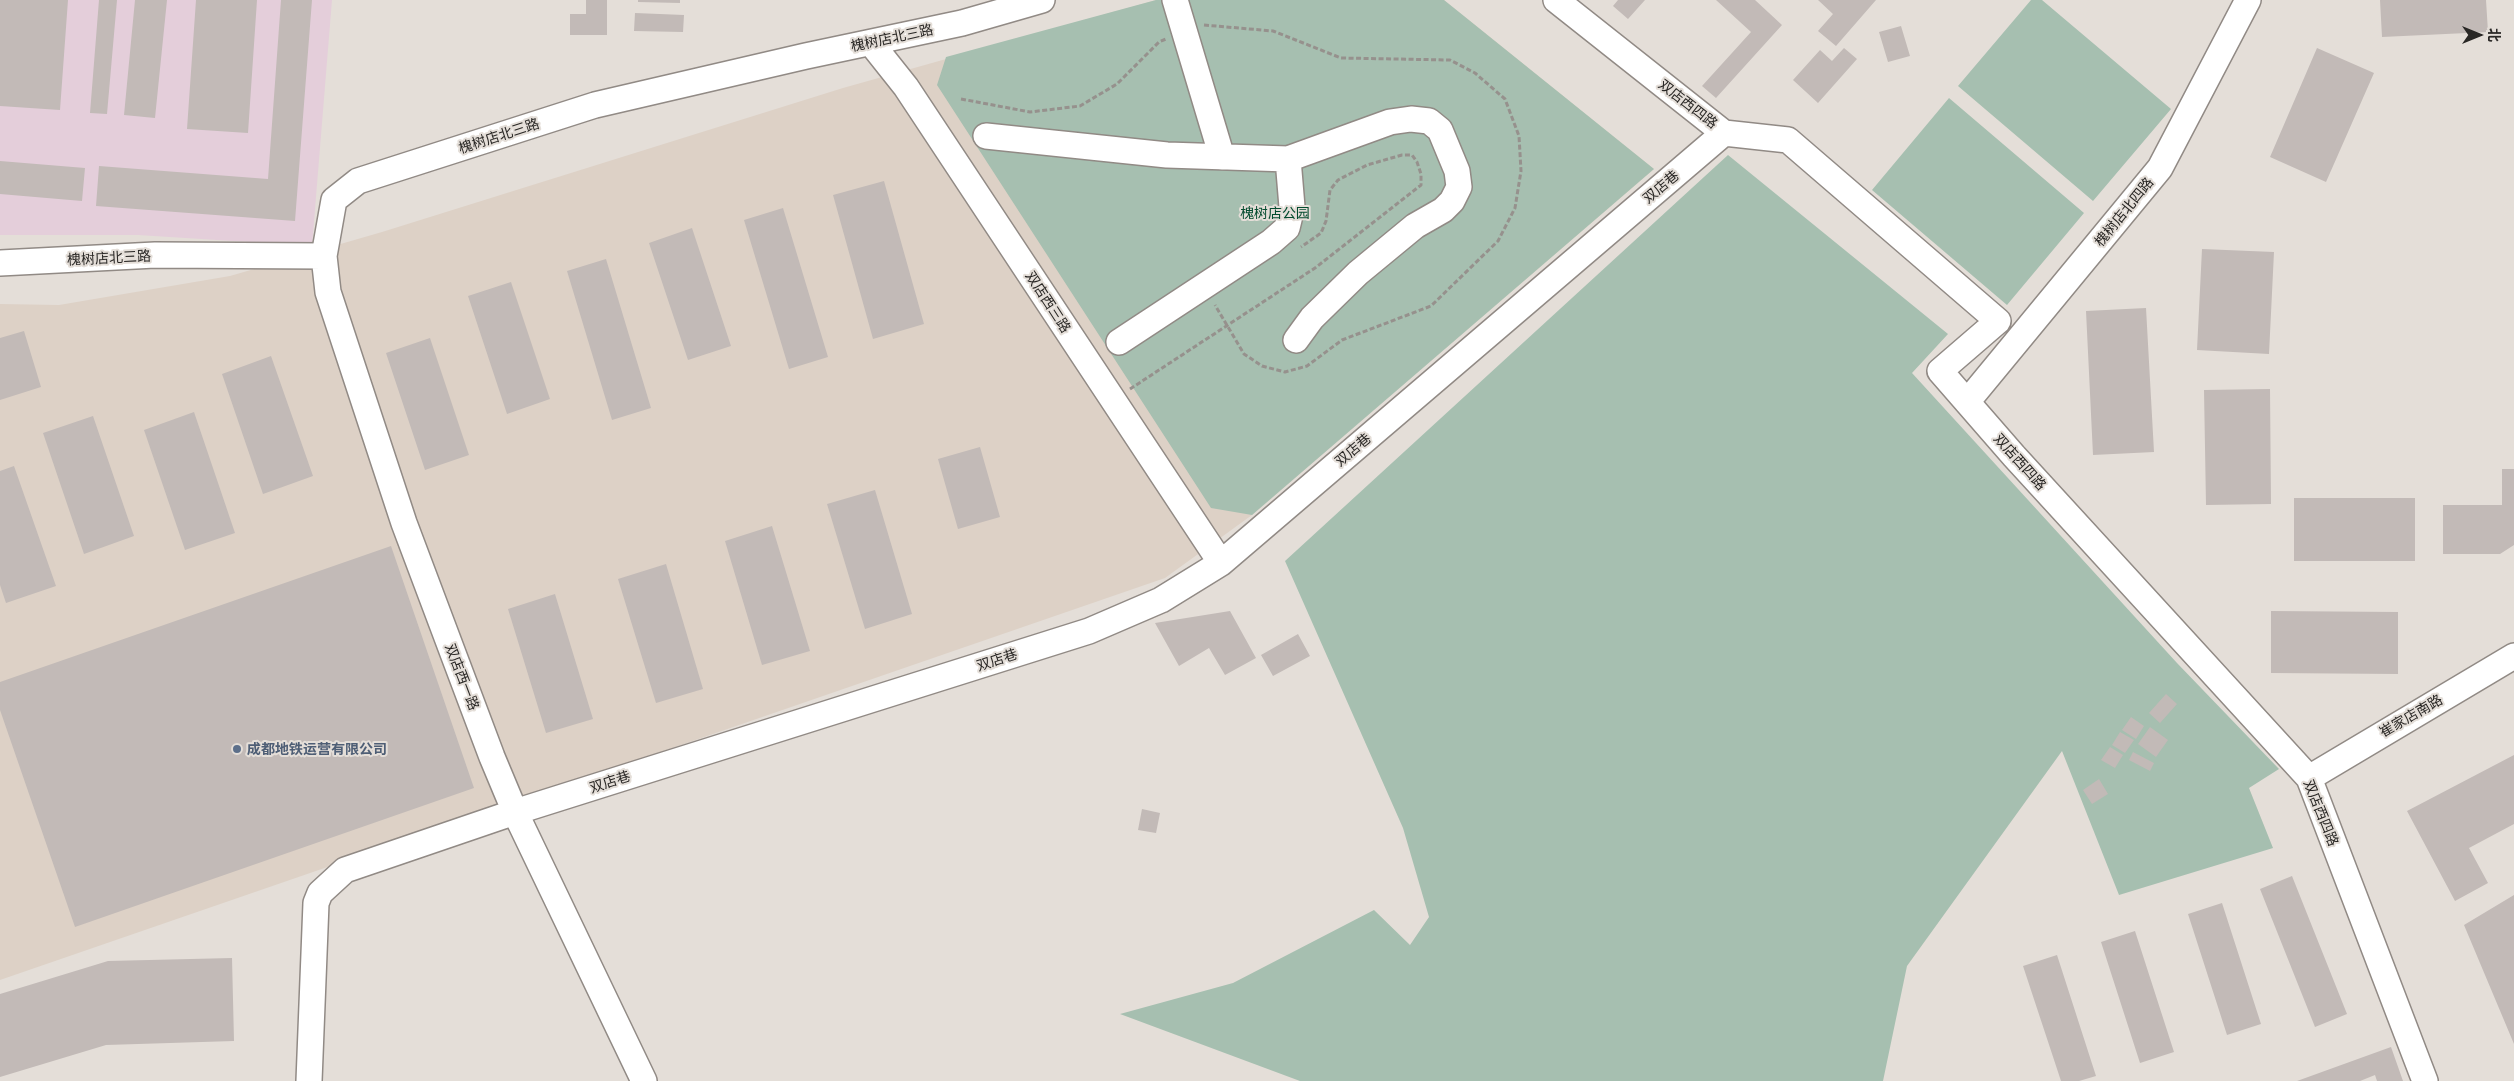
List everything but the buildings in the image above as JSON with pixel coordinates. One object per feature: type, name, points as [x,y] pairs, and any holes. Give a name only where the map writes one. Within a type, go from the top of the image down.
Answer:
[{"type":"street","name":"槐树店北三路","points":[[0,264],[155,255],[324,256],[334,200],[358,181],[595,105],[806,56],[962,23],[1042,0]]},
{"type":"street","points":[[1175,0],[1222,157]]},
{"type":"street","name":"双店西四路","points":[[1556,0],[1724,133],[1788,140],[1998,321],[1940,371],[2309,778],[2426,1081]]},
{"type":"street","name":"槐树店北四路","points":[[1967,402],[2160,168],[2248,0]]},
{"type":"street","name":"双店西三路","points":[[871,43],[906,87],[1221,563]]},
{"type":"street","points":[[986,136],[1167,155],[1288,159],[1390,122],[1411,119],[1429,121],[1440,130],[1457,170],[1459,187],[1452,201],[1443,210],[1415,226],[1358,272],[1312,318],[1296,340]]},
{"type":"street","name":"双店巷","points":[[309,1081],[316,903],[320,893],[345,870],[515,812],[1089,631],[1161,600],[1221,563],[1724,133]]},
{"type":"street","points":[[1119,342],[1271,242],[1287,228],[1292,207],[1288,159]]},
{"type":"street","name":"双店西一路","points":[[324,256],[328,292],[404,523],[492,757],[515,812],[644,1081]]},
{"type":"street","name":"崔家店南路","points":[[2309,778],[2514,656]]},
{"type":"path","points":[[1113,400],[1315,268],[1421,185],[1421,174],[1417,162],[1412,155],[1402,155],[1367,165],[1338,180],[1330,190],[1326,221],[1321,234],[1296,250]]},
{"type":"path","points":[[1206,310],[1223,299]]},
{"type":"shaded area","points":[[0,0],[332,0],[312,246],[138,235],[0,235]]},
{"type":"shaded area","points":[[1156,0],[1444,0],[1654,169],[1252,515],[1165,578],[0,980],[0,304],[59,305],[230,276],[382,232],[843,88]]},
{"type":"green space","name":"槐树店公园","points":[[1156,0],[1444,0],[1654,169],[1252,515],[1211,508],[937,85],[946,57]]},
{"type":"green space","points":[[2031,0],[2042,0],[2171,109],[2093,201],[1958,86]]},
{"type":"green space","points":[[1949,98],[2084,213],[2007,305],[1872,190]]},
{"type":"green space","points":[[1728,155],[1948,334],[1912,373],[2177,663],[2279,769],[2249,788],[2273,848],[2119,895],[2062,751],[1907,966],[1883,1081],[1300,1081],[1120,1014],[1233,983],[1374,910],[1410,945],[1429,917],[1403,828],[1285,561]]},
{"type":"place","name":"成都地铁运营有限公司","points":[[237,749]]}]
